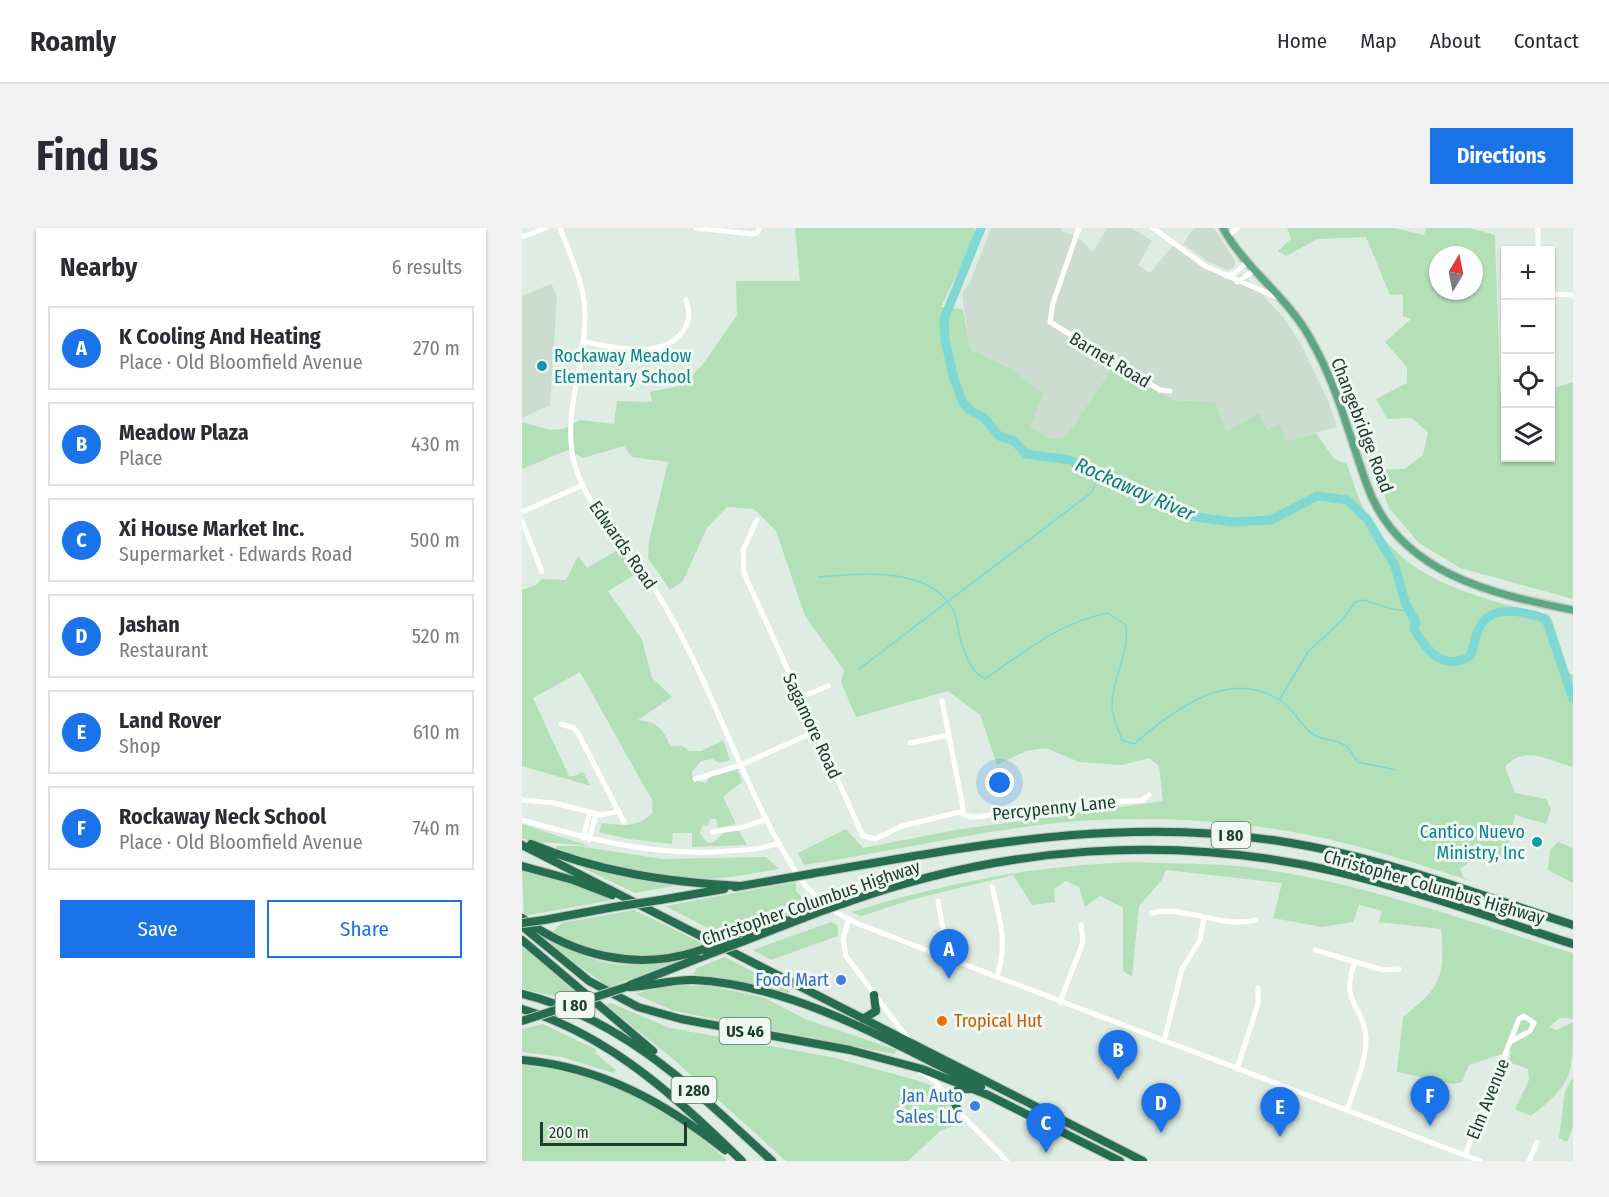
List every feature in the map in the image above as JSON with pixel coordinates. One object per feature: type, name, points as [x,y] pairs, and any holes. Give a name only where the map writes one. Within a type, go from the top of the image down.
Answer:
[{"type":"highway","name":"Christopher Columbus Highway","points":[[522,925],[1049,835],[1123,830],[1197,832],[1271,840],[1345,854],[1573,925]]},
{"type":"highway","points":[[522,844],[579,862],[648,878],[683,884],[740,886]]},
{"type":"highway","points":[[522,844],[1143,1161]]},
{"type":"highway","name":"Christopher Columbus Highway","points":[[522,1021],[626,987],[707,955],[783,920],[795,921],[920,879],[1021,858],[1105,850],[1187,850],[1268,858],[1340,872],[1573,944]]},
{"type":"highway","points":[[522,866],[573,880],[611,895],[620,895]]},
{"type":"highway","points":[[522,918],[574,947],[613,958],[653,960],[698,951],[740,939]]},
{"type":"highway","name":"US 46","points":[[522,925],[589,981],[638,1007],[681,1019],[850,1050],[906,1064],[975,1089],[1120,1161]]},
{"type":"highway","points":[[522,940],[653,1051],[655,1058]]},
{"type":"highway","points":[[626,987],[696,980],[782,998],[872,1033],[985,1089],[988,1095]]},
{"type":"highway","points":[[522,994],[561,1006],[594,1021],[655,1058]]},
{"type":"highway","points":[[863,1019],[876,1011],[874,995]]},
{"type":"highway","points":[[522,1009],[557,1021],[623,1058],[664,1090],[741,1161]]},
{"type":"highway","name":"I 280","points":[[655,1058],[772,1161]]},
{"type":"highway","points":[[522,1060],[574,1068],[638,1091],[692,1124],[741,1161]]},
{"type":"highway","points":[[958,1111],[953,1099],[954,1093],[959,1089],[975,1089]]},
{"type":"main road","name":"Changebridge Road","points":[[1223,228],[1246,263],[1300,321],[1320,357],[1344,412],[1373,500],[1386,523],[1403,544],[1423,560],[1463,581],[1573,610]]},
{"type":"street","points":[[522,237],[546,228]]},
{"type":"street","name":"Edwards Road","points":[[560,228],[583,294],[585,314],[570,430],[572,451],[583,485],[670,615],[702,677],[766,819],[810,890],[826,905],[849,919],[1060,1002],[1480,1161]]},
{"type":"street","points":[[696,228],[752,234],[759,229]]},
{"type":"street","name":"Barnet Road","points":[[1079,228],[1049,316],[1052,324],[1160,390],[1170,390]]},
{"type":"street","points":[[1154,228],[1201,263],[1237,282],[1281,299]]},
{"type":"street","points":[[1228,236],[1237,228]]},
{"type":"street","points":[[1538,228],[1538,246]]},
{"type":"street","points":[[1226,276],[1235,273],[1246,263]]},
{"type":"street","points":[[1237,282],[1253,271]]},
{"type":"street","points":[[1555,294],[1573,295]]},
{"type":"street","points":[[583,342],[650,350],[663,346],[674,340],[687,324],[690,314],[686,300]]},
{"type":"street","points":[[522,512],[583,485]]},
{"type":"street","name":"Sagamore Road","points":[[757,520],[743,550],[744,573],[814,732],[866,839],[875,840],[902,826],[960,812]]},
{"type":"street","points":[[522,521],[542,572]]},
{"type":"street","points":[[799,698],[828,686]]},
{"type":"street","points":[[942,701],[962,802],[963,811],[960,812]]},
{"type":"street","points":[[561,724],[574,728],[578,733],[624,822]]},
{"type":"street","points":[[695,779],[741,765],[814,732]]},
{"type":"street","points":[[910,743],[949,735]]},
{"type":"street","name":"Percypenny Lane","points":[[960,812],[967,817],[975,817],[1026,808],[1142,800],[1149,795]]},
{"type":"street","points":[[522,800],[606,815],[619,811]]},
{"type":"street","points":[[586,839],[593,813]]},
{"type":"street","points":[[712,832],[744,827],[766,819]]},
{"type":"street","points":[[522,820],[586,839],[645,850],[694,853],[754,849],[779,843]]},
{"type":"street","points":[[992,887],[1004,939],[1003,958],[997,976]]},
{"type":"street","points":[[938,901],[943,929],[940,955]]},
{"type":"street","points":[[1152,913],[1168,912],[1239,922],[1256,920]]},
{"type":"street","points":[[1164,1041],[1182,969],[1199,943],[1204,917]]},
{"type":"street","points":[[849,919],[843,939],[846,956],[904,1035],[916,1046]]},
{"type":"street","points":[[1060,1002],[1083,942],[1081,925]]},
{"type":"street","points":[[1315,950],[1383,970],[1399,969]]},
{"type":"street","points":[[1347,1110],[1366,1045],[1363,1025],[1349,994],[1349,980],[1356,962]]},
{"type":"street","points":[[1237,1069],[1258,1004],[1258,988]]},
{"type":"street","name":"Elm Avenue","points":[[1465,1155],[1519,1019],[1524,1016],[1531,1019],[1534,1023],[1530,1031],[1510,1042]]},
{"type":"street","points":[[906,1064],[934,1081],[958,1111],[1007,1161]]},
{"type":"street","points":[[1529,1161],[1537,1142]]},
{"type":"shaded area","points":[[991,228],[1061,228],[1061,231],[1076,236],[1093,252],[1107,228],[1132,228],[1152,241],[1138,265],[1150,273],[1174,244],[1233,278],[1243,274],[1283,317],[1300,343],[1328,400],[1337,427],[1285,441],[1267,430],[1227,431],[1215,402],[1173,400],[1158,394],[1066,437],[1049,438],[1030,426],[1006,366],[970,349],[962,294],[970,282]]},
{"type":"shaded area","points":[[1194,228],[1214,228],[1235,260],[1234,267],[1227,270],[1207,261],[1183,244]]},
{"type":"shaded area","points":[[551,284],[557,295],[550,405],[522,418],[522,296]]},
{"type":"green space","points":[[795,228],[975,228],[969,249],[941,307],[963,309],[970,349],[1006,366],[1044,393],[1030,426],[1049,438],[1066,437],[1112,369],[1173,400],[1215,402],[1227,431],[1259,413],[1267,430],[1280,424],[1285,441],[1316,433],[1334,459],[1347,464],[1359,500],[1370,520],[1387,542],[1406,560],[1426,574],[1449,585],[1549,616],[1545,617],[1552,620],[1569,673],[1573,675],[1573,767],[1529,755],[1512,760],[1505,767],[1515,793],[1546,799],[1551,809],[1546,824],[1515,815],[1505,857],[1470,852],[1467,864],[1460,869],[1464,878],[1477,883],[1366,849],[1295,832],[1224,823],[1152,819],[1047,824],[804,865],[798,853],[846,829],[863,848],[955,830],[1163,801],[1159,766],[1149,758],[1122,765],[1079,762],[1046,748],[1026,751],[997,765],[980,715],[948,691],[856,717],[841,682],[844,670],[805,616],[776,531],[754,509],[727,507],[707,528],[683,581],[670,590],[648,558],[649,541],[668,462],[632,457],[624,446],[583,458],[568,450],[522,469],[522,422],[550,430],[563,429],[580,420],[614,424],[617,401],[652,402],[650,392],[679,386],[701,367],[737,315],[736,281],[800,281]]},
{"type":"green space","points":[[1287,228],[1394,228],[1424,235],[1426,228],[1470,228],[1495,235],[1501,391],[1501,462],[1555,462],[1555,388],[1573,382],[1573,599],[1460,568],[1419,543],[1389,508],[1374,470],[1404,469],[1423,455],[1428,432],[1411,418],[1387,419],[1376,399],[1407,383],[1407,367],[1385,342],[1411,319],[1403,316],[1403,294],[1390,295],[1366,237],[1318,239],[1286,256],[1278,251],[1291,239]]},
{"type":"green space","points":[[621,548],[639,572],[608,591],[642,640],[652,678],[672,697],[638,720],[659,728],[671,747],[678,746],[689,751],[701,751],[723,740],[730,760],[719,763],[713,759],[701,761],[692,772],[693,780],[706,783],[714,771],[737,768],[742,782],[723,797],[736,824],[718,828],[716,819],[710,819],[708,826],[703,825],[700,833],[708,843],[714,842],[725,831],[739,831],[747,845],[692,847],[692,833],[673,833],[672,844],[629,839],[599,832],[602,823],[629,825],[642,821],[653,812],[652,800],[580,672],[533,698],[569,776],[583,772],[591,786],[522,766],[522,590],[536,585],[542,579],[566,580],[578,556],[587,568]]},
{"type":"green space","points":[[522,824],[589,846],[543,842],[550,849],[522,838]]},
{"type":"green space","points":[[1558,842],[1573,848],[1573,883],[1548,870],[1550,850]]},
{"type":"green space","points":[[557,846],[578,846],[662,859],[766,857],[779,869],[715,878],[687,879],[648,875],[554,849]]},
{"type":"green space","points":[[1137,862],[1206,864],[1288,873],[1412,903],[1573,953],[1573,1019],[1560,1018],[1549,1027],[1557,1030],[1573,1022],[1571,1067],[1568,1077],[1555,1095],[1531,1116],[1515,1109],[1529,1080],[1528,1069],[1509,1062],[1511,1051],[1469,1065],[1462,1082],[1453,1084],[1397,1072],[1403,1017],[1426,997],[1438,980],[1442,959],[1441,929],[1379,922],[1382,911],[1359,905],[1353,922],[1322,927],[1273,918],[1282,883],[1166,870],[1161,881],[1139,906],[1132,977],[1123,971],[1123,908],[1100,896],[1085,907],[1079,887],[1066,881],[1054,889],[1055,902],[1032,905],[1013,875],[914,899],[861,916],[852,912],[923,892],[993,877],[1064,867]]},
{"type":"green space","points":[[581,867],[674,886],[635,893]]},
{"type":"green space","points":[[522,870],[587,889],[612,900],[524,916]]},
{"type":"green space","points":[[796,882],[796,891],[810,906],[726,937],[665,906]]},
{"type":"green space","points":[[634,910],[706,945],[665,954],[628,955],[591,948],[552,932],[562,923]]},
{"type":"green space","points":[[831,922],[837,925],[838,936],[771,960],[753,950]]},
{"type":"green space","points":[[545,937],[609,963],[632,964],[686,958],[610,987],[558,952]]},
{"type":"green space","points":[[522,944],[582,996],[568,999],[522,989]]},
{"type":"green space","points":[[725,957],[790,991],[786,995],[748,984],[693,974],[697,968]]},
{"type":"green space","points":[[669,985],[709,986],[763,997],[805,1019],[897,1050],[894,1054],[674,1011],[635,994]]},
{"type":"green space","points":[[611,1003],[670,1028],[831,1057],[916,1080],[949,1092],[944,1098],[964,1122],[940,1131],[908,1161],[786,1161],[672,1058],[606,1005]]},
{"type":"green space","points":[[543,1024],[595,1049],[596,1054],[616,1070],[614,1073],[562,1057],[522,1052],[522,1029]]},
{"type":"green space","points":[[522,1065],[586,1076],[624,1090],[679,1122],[727,1161],[522,1161]]},
{"type":"green space","points":[[1573,1077],[1573,1127],[1567,1142],[1559,1138],[1565,1091]]},
{"type":"waterway","name":"Rockaway River","points":[[981,228],[944,319],[945,340],[954,379],[963,403],[971,411],[983,417],[999,436],[1014,441],[1026,454],[1070,460],[1098,477],[1136,488],[1189,516],[1233,522],[1271,520],[1317,496],[1347,500],[1367,519],[1395,566],[1405,602],[1416,622],[1414,629],[1437,657],[1452,662],[1470,656],[1477,633],[1482,623],[1489,617],[1507,611],[1527,613],[1546,619],[1573,699]]},
{"type":"waterway","points":[[859,669],[1092,492],[1098,477]]},
{"type":"waterway","points":[[818,577],[873,574],[911,579],[928,585],[942,596],[953,610],[967,658],[972,668],[985,679],[1043,639],[1073,624],[1108,613],[1126,625],[1125,646],[1112,698],[1112,708],[1122,740],[1134,744],[1166,718],[1203,697],[1242,688],[1261,691],[1281,701],[1313,734],[1343,744],[1358,762],[1396,770]]},
{"type":"waterway","points":[[1280,699],[1308,652],[1342,620],[1355,602],[1364,600],[1392,609],[1409,611]]},
{"type":"place","name":"Rockaway Meadow Elementary School","points":[[542,366]]},
{"type":"place","name":"Cantico Nuevo Ministry, Inc","points":[[1537,842]]},
{"type":"place","name":"K Cooling And Heating","points":[[949,979]]},
{"type":"place","name":"Food Mart","points":[[841,980]]},
{"type":"place","name":"Tropical Hut","points":[[942,1021]]},
{"type":"place","name":"Meadow Plaza","points":[[1118,1080]]},
{"type":"place","name":"Jan Auto Sales LLC","points":[[975,1106]]},
{"type":"place","name":"Rockaway Neck School","points":[[1430,1126]]},
{"type":"place","name":"Jashan","points":[[1161,1133]]},
{"type":"place","name":"Land Rover","points":[[1280,1137]]},
{"type":"place","name":"Xi House Market Inc.","points":[[1046,1153]]}]
